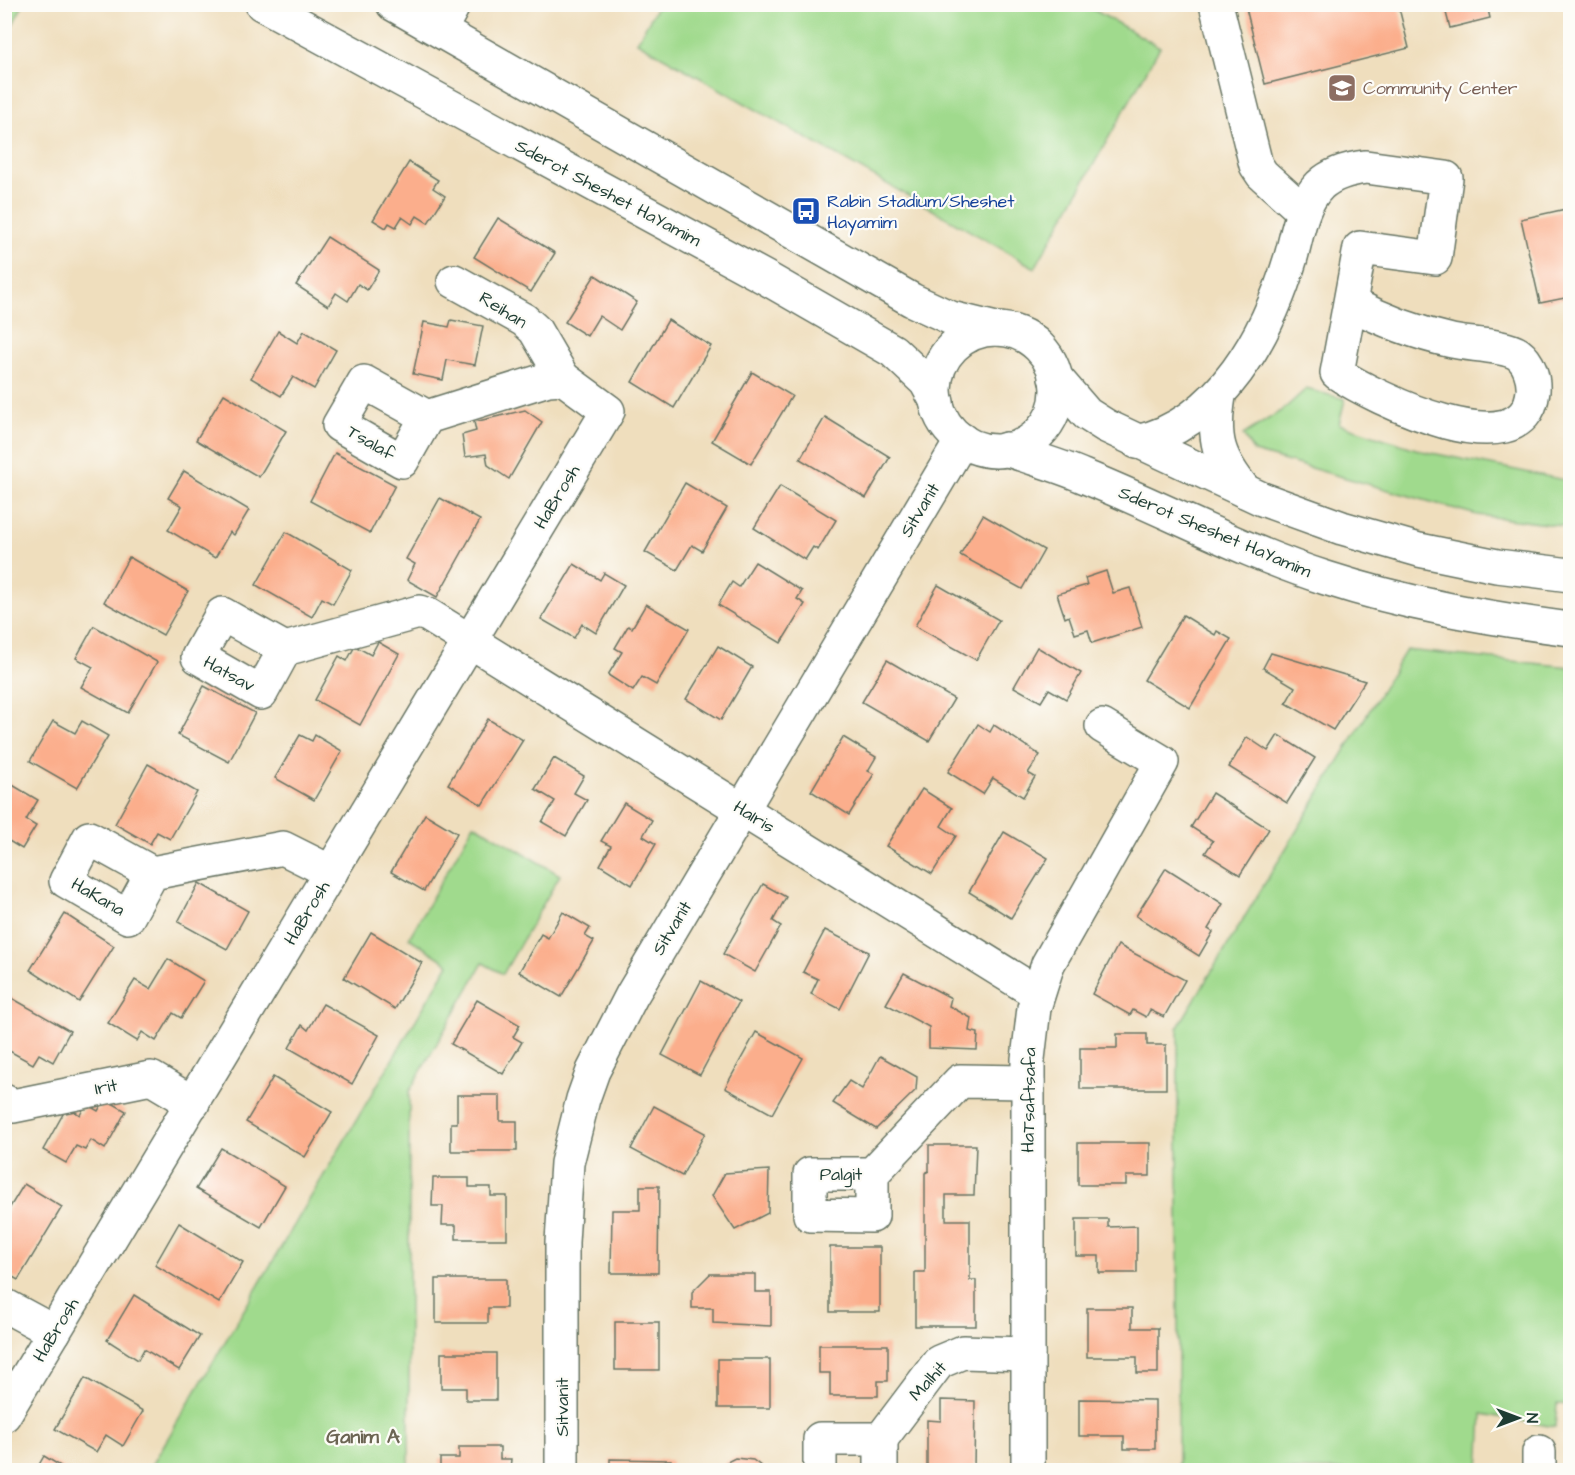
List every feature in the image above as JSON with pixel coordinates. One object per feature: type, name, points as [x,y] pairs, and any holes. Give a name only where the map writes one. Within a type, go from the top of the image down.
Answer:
[{"type":"street","name":"Sderot Sheshet HaYamim","points":[[262,4],[766,278],[893,351],[926,382],[937,402]]},
{"type":"street","points":[[393,4],[447,17],[912,300],[951,318],[1019,334],[1039,347],[1056,377],[1087,414],[1137,442],[1245,491],[1341,528],[1419,550],[1497,566],[1570,575]]},
{"type":"street","points":[[1216,4],[1256,165],[1262,174],[1303,212]]},
{"type":"street","points":[[1137,442],[1178,428],[1219,396],[1253,344],[1274,304],[1291,257],[1303,212],[1319,186],[1329,177],[1353,168],[1380,167],[1446,178],[1435,258],[1360,248],[1337,373],[1373,395],[1411,411],[1451,422],[1494,428],[1511,425],[1522,416],[1530,404],[1533,390],[1527,363],[1518,354],[1450,341],[1412,330],[1372,315],[1350,303]]},
{"type":"street","name":"Reihan","points":[[454,281],[524,320],[535,330],[563,378]]},
{"type":"street","points":[[996,329],[984,330],[967,336],[946,356],[937,377],[937,402],[946,424],[962,440],[984,449],[1005,449],[1030,440],[1046,424],[1056,402],[1056,377]]},
{"type":"street","points":[[427,417],[548,379],[563,378]]},
{"type":"street","name":"HaBrosh","points":[[4,1415],[608,411],[563,378]]},
{"type":"street","points":[[1219,396],[1215,429],[1219,451],[1245,491]]},
{"type":"street","name":"Sitvanit","points":[[562,1470],[562,1232],[567,1163],[574,1130],[590,1080],[609,1036],[962,440]]},
{"type":"street","name":"Sderot Sheshet HaYamim","points":[[1005,449],[1085,476],[1242,548],[1325,578],[1407,602],[1489,618],[1570,628]]},
{"type":"street","points":[[285,649],[419,612],[470,641]]},
{"type":"street","name":"HaIris","points":[[470,641],[1037,993]]},
{"type":"street","name":"HaTsaftsafa","points":[[1028,1470],[1030,1024],[1037,993],[1060,937],[1162,762],[1102,726]]},
{"type":"street","points":[[152,873],[283,848],[331,872]]},
{"type":"street","name":"Irit","points":[[8,1109],[151,1078],[193,1103]]},
{"type":"street","name":"Palgit","points":[[872,1174],[960,1081],[1028,1082]]},
{"type":"street","points":[[4,1305],[54,1332]]},
{"type":"street","name":"Malhit","points":[[820,1470],[820,1439],[880,1455],[939,1362],[963,1352],[1028,1354]]},
{"type":"green space","points":[[4,5],[23,5],[5,39]]},
{"type":"green space","points":[[658,5],[1085,5],[1160,47],[1035,268],[637,42]]},
{"type":"green space","points":[[1306,389],[1345,399],[1339,424],[1422,451],[1570,481],[1570,527],[1477,515],[1254,452],[1243,435],[1284,409]]},
{"type":"green space","points":[[1406,650],[1570,667],[1570,1405],[1557,1404],[1555,1427],[1482,1414],[1479,1470],[1178,1470],[1178,1027]]},
{"type":"green space","points":[[474,824],[560,875],[503,974],[483,963],[409,1092],[409,1470],[149,1470],[449,964],[409,938]]},
{"type":"building","points":[[1245,4],[1398,4],[1409,48],[1265,84]]},
{"type":"building","points":[[1444,5],[1487,5],[1490,18],[1450,28]]},
{"type":"building","points":[[409,162],[438,180],[433,188],[445,196],[428,223],[417,216],[412,224],[402,217],[396,227],[389,223],[386,228],[373,220]]},
{"type":"building","points":[[1570,208],[1570,297],[1540,303],[1521,219]]},
{"type":"building","points":[[498,218],[555,253],[531,292],[474,257]]},
{"type":"building","points":[[327,237],[379,270],[367,290],[358,284],[348,301],[336,293],[328,306],[296,285]]},
{"type":"building","points":[[595,275],[637,302],[620,330],[599,316],[587,336],[565,322]]},
{"type":"building","points":[[451,320],[483,326],[475,365],[447,360],[443,380],[413,374],[424,322],[449,327]]},
{"type":"building","points":[[668,320],[711,346],[674,408],[632,382]]},
{"type":"building","points":[[278,331],[297,343],[304,331],[336,350],[314,389],[293,377],[281,396],[251,378]]},
{"type":"building","points":[[752,372],[792,396],[751,464],[712,441]]},
{"type":"building","points":[[224,394],[286,431],[259,477],[196,440]]},
{"type":"building","points":[[525,410],[542,422],[509,479],[488,465],[486,454],[465,457],[462,435],[476,431],[474,422]]},
{"type":"building","points":[[825,417],[890,457],[866,498],[800,459]]},
{"type":"building","points":[[335,453],[395,485],[370,533],[310,501]]},
{"type":"building","points":[[184,471],[249,510],[234,535],[230,532],[215,558],[168,530],[182,506],[168,498]]},
{"type":"building","points":[[685,483],[727,508],[702,551],[692,545],[677,570],[645,552]]},
{"type":"building","points":[[780,486],[836,520],[818,550],[813,547],[805,560],[754,528]]},
{"type":"building","points":[[440,498],[480,520],[437,597],[407,580],[415,564],[406,559]]},
{"type":"building","points":[[983,515],[1044,550],[1022,589],[960,555]]},
{"type":"building","points":[[286,532],[352,570],[333,604],[322,598],[312,617],[256,585]]},
{"type":"building","points":[[129,557],[188,591],[163,635],[104,602]]},
{"type":"building","points":[[755,562],[802,591],[797,599],[805,604],[781,643],[718,605],[732,582],[739,587]]},
{"type":"building","points":[[574,564],[600,580],[604,573],[624,585],[596,633],[582,624],[574,638],[541,619]]},
{"type":"building","points":[[1106,571],[1113,593],[1130,588],[1142,627],[1092,643],[1088,630],[1075,634],[1069,616],[1065,618],[1057,594],[1087,585],[1085,578]]},
{"type":"building","points":[[938,585],[999,620],[976,660],[915,626]]},
{"type":"building","points":[[646,604],[689,629],[656,685],[642,677],[633,691],[608,675],[622,652],[615,648],[628,626],[632,628]]},
{"type":"building","points":[[1183,615],[1215,635],[1217,631],[1231,639],[1190,708],[1144,680]]},
{"type":"building","points":[[94,626],[157,662],[128,713],[81,687],[93,667],[76,658]]},
{"type":"building","points":[[378,642],[399,654],[360,725],[315,700],[339,656],[347,661],[355,646],[371,655]]},
{"type":"building","points":[[718,646],[752,667],[721,720],[686,699]]},
{"type":"building","points":[[1037,647],[1081,673],[1066,699],[1049,689],[1041,702],[1014,687]]},
{"type":"building","points":[[1271,653],[1365,681],[1333,730],[1286,703],[1295,687],[1263,668]]},
{"type":"building","points":[[887,660],[954,699],[929,741],[862,702]]},
{"type":"building","points":[[204,686],[255,713],[229,762],[178,735]]},
{"type":"building","points":[[488,719],[523,740],[482,805],[448,784]]},
{"type":"building","points":[[53,721],[75,733],[82,721],[108,736],[77,788],[30,761]]},
{"type":"building","points":[[978,724],[990,732],[994,725],[1040,755],[1028,773],[1035,777],[1023,797],[993,778],[983,794],[948,772]]},
{"type":"building","points":[[300,735],[312,741],[315,735],[342,751],[314,800],[275,778]]},
{"type":"building","points":[[1278,735],[1315,758],[1287,803],[1229,767],[1247,737],[1268,751]]},
{"type":"building","points":[[843,737],[876,757],[868,771],[874,774],[849,815],[811,791]]},
{"type":"building","points":[[554,758],[584,776],[574,793],[587,800],[566,836],[542,822],[555,801],[535,789]]},
{"type":"building","points":[[148,764],[197,792],[170,839],[157,832],[150,844],[115,824]]},
{"type":"building","points":[[4,780],[38,800],[26,820],[36,826],[22,849],[4,838]]},
{"type":"building","points":[[922,789],[952,808],[941,826],[956,836],[932,874],[886,846]]},
{"type":"building","points":[[1212,793],[1269,829],[1240,875],[1205,853],[1213,841],[1191,827]]},
{"type":"building","points":[[624,803],[652,820],[643,836],[656,844],[632,885],[600,865],[611,846],[601,841]]},
{"type":"building","points":[[425,814],[457,833],[424,891],[391,872]]},
{"type":"building","points":[[1004,832],[1048,858],[1011,918],[969,892]]},
{"type":"building","points":[[1166,868],[1223,904],[1208,929],[1213,932],[1199,956],[1136,916]]},
{"type":"building","points":[[199,883],[248,911],[227,949],[178,922]]},
{"type":"building","points":[[763,884],[786,897],[773,921],[781,926],[755,972],[723,954]]},
{"type":"building","points":[[563,912],[590,928],[585,936],[594,941],[561,997],[519,972],[541,934],[548,938]]},
{"type":"building","points":[[65,914],[114,946],[79,1002],[30,970]]},
{"type":"building","points":[[825,930],[869,952],[840,1009],[811,994],[818,979],[803,972]]},
{"type":"building","points":[[371,932],[422,963],[395,1009],[344,978]]},
{"type":"building","points":[[1118,945],[1185,980],[1164,1017],[1150,1010],[1146,1017],[1133,1010],[1130,1015],[1092,994]]},
{"type":"building","points":[[168,959],[204,981],[181,1018],[173,1013],[156,1041],[142,1032],[137,1041],[108,1023],[135,980],[150,989]]},
{"type":"building","points":[[904,973],[951,998],[949,1006],[971,1018],[969,1031],[978,1033],[977,1050],[929,1048],[929,1027],[886,1004]]},
{"type":"building","points":[[701,981],[739,1002],[700,1075],[662,1055]]},
{"type":"building","points":[[10,997],[70,1031],[53,1062],[39,1054],[33,1064],[4,1048],[4,1037],[10,1029],[5,1026],[5,1007]]},
{"type":"building","points":[[477,1000],[520,1025],[513,1037],[522,1042],[503,1074],[451,1044]]},
{"type":"building","points":[[323,1004],[379,1035],[352,1084],[289,1048],[302,1025],[308,1030]]},
{"type":"building","points":[[756,1032],[803,1058],[772,1114],[725,1088]]},
{"type":"building","points":[[1117,1034],[1147,1034],[1147,1045],[1166,1045],[1166,1089],[1080,1089],[1080,1048],[1117,1048]]},
{"type":"building","points":[[880,1056],[917,1077],[916,1090],[876,1129],[833,1103],[849,1081],[862,1089]]},
{"type":"building","points":[[273,1077],[332,1112],[305,1157],[246,1122]]},
{"type":"building","points":[[457,1095],[500,1095],[500,1121],[517,1121],[517,1151],[451,1151],[451,1123],[457,1123]]},
{"type":"building","points":[[105,1099],[126,1111],[105,1149],[91,1140],[85,1150],[76,1146],[66,1163],[43,1150],[67,1107],[80,1115],[86,1104],[98,1111]]},
{"type":"building","points":[[654,1106],[705,1133],[682,1176],[631,1149]]},
{"type":"building","points":[[1078,1143],[1150,1143],[1150,1176],[1126,1176],[1126,1185],[1078,1185]]},
{"type":"building","points":[[929,1145],[976,1145],[974,1195],[946,1195],[946,1220],[970,1220],[970,1280],[976,1280],[976,1326],[915,1326],[915,1272],[925,1272],[925,1173],[929,1171]]},
{"type":"building","points":[[221,1148],[285,1186],[261,1227],[196,1189]]},
{"type":"building","points":[[769,1170],[768,1213],[735,1230],[712,1196],[725,1173]]},
{"type":"building","points":[[433,1178],[469,1178],[469,1187],[491,1187],[491,1196],[507,1196],[507,1239],[456,1239],[456,1225],[442,1225],[443,1206],[432,1206]]},
{"type":"building","points":[[24,1184],[62,1207],[18,1280],[4,1272],[4,1217]]},
{"type":"building","points":[[640,1186],[659,1186],[658,1273],[611,1273],[612,1210],[640,1210]]},
{"type":"building","points":[[1076,1219],[1108,1219],[1108,1227],[1137,1226],[1137,1273],[1099,1273],[1099,1256],[1076,1256]]},
{"type":"building","points":[[179,1223],[243,1262],[219,1303],[155,1265]]},
{"type":"building","points":[[830,1247],[880,1247],[880,1312],[830,1312]]},
{"type":"building","points":[[710,1274],[755,1274],[755,1292],[771,1292],[771,1326],[713,1323],[713,1308],[692,1308],[692,1292]]},
{"type":"building","points":[[436,1279],[506,1279],[506,1308],[488,1308],[488,1323],[436,1323]]},
{"type":"building","points":[[134,1295],[200,1336],[179,1370],[144,1349],[138,1360],[107,1340]]},
{"type":"building","points":[[1087,1308],[1132,1308],[1132,1328],[1158,1328],[1158,1373],[1137,1373],[1137,1357],[1087,1357]]},
{"type":"building","points":[[615,1322],[659,1322],[659,1370],[615,1370]]},
{"type":"building","points":[[819,1345],[888,1345],[888,1381],[878,1381],[878,1396],[830,1396],[830,1373],[819,1373]]},
{"type":"building","points":[[441,1353],[496,1353],[496,1400],[466,1400],[466,1388],[441,1388]]},
{"type":"building","points":[[718,1359],[770,1359],[770,1408],[718,1408]]},
{"type":"building","points":[[85,1378],[143,1411],[123,1446],[106,1435],[96,1452],[55,1429]]},
{"type":"building","points":[[1079,1399],[1155,1400],[1155,1449],[1124,1449],[1124,1436],[1079,1436]]},
{"type":"building","points":[[941,1400],[975,1401],[974,1470],[927,1470],[927,1420],[941,1421]]},
{"type":"building","points":[[459,1447],[500,1447],[500,1459],[511,1459],[510,1470],[440,1470],[440,1458],[459,1458]]},
{"type":"building","points":[[44,1456],[67,1470],[36,1470]]},
{"type":"building","points":[[735,1458],[753,1460],[766,1470],[718,1470]]},
{"type":"building","points":[[610,1459],[671,1460],[671,1470],[610,1470]]},
{"type":"place","name":"Community Center","points":[[1342,88]]},
{"type":"place","name":"Rabin Stadium/Sheshet Hayamim","points":[[806,211]]},
{"type":"district","name":"Ganim A","points":[[363,1437]]}]
